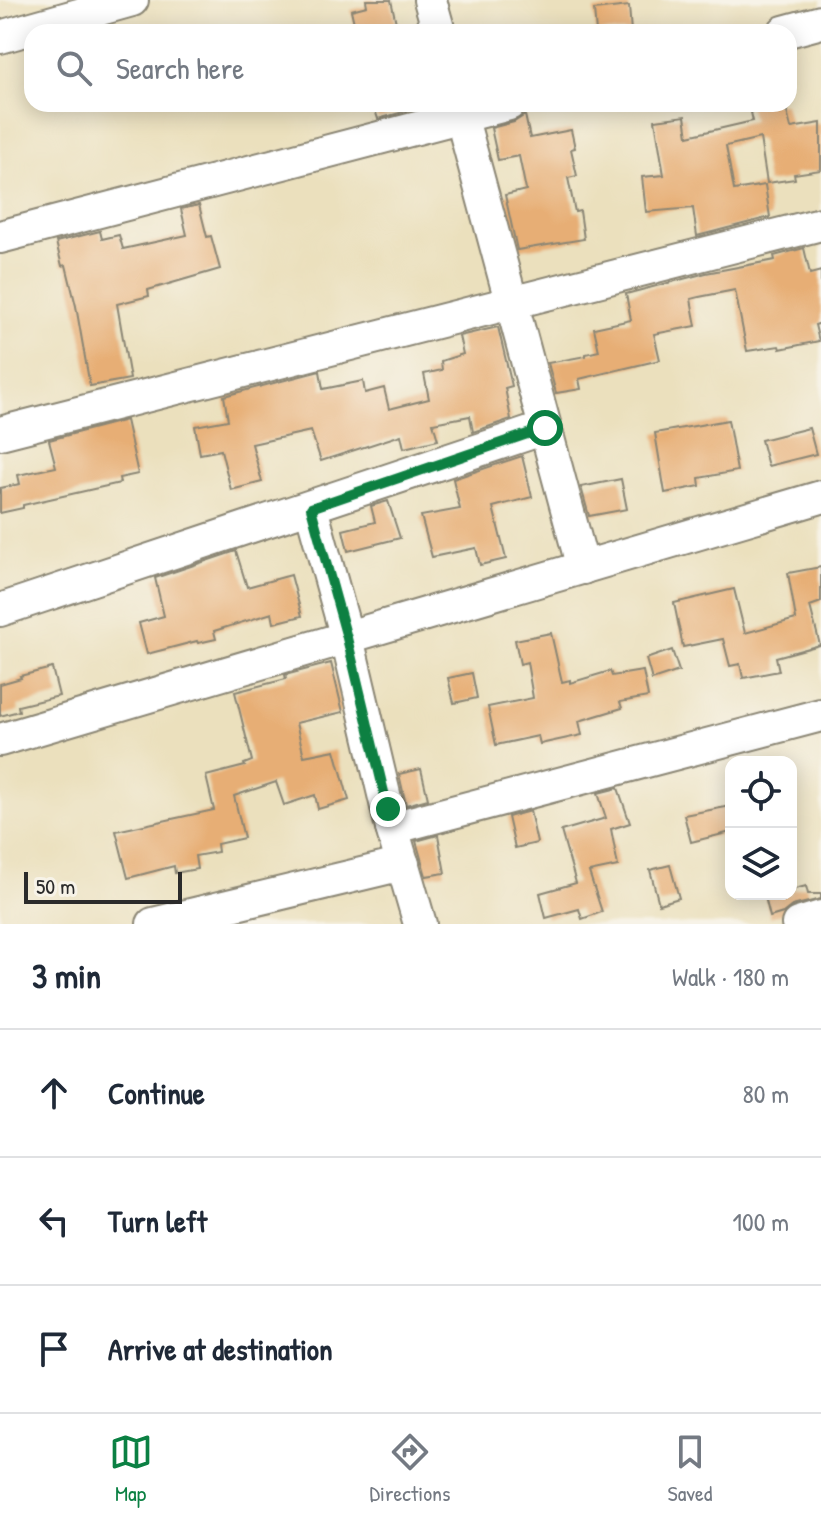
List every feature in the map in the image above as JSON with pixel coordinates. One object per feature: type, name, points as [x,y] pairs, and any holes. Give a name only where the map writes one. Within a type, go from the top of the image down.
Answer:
[{"type":"street","points":[[46,24],[132,0]]},
{"type":"street","points":[[430,0],[437,24]]},
{"type":"street","points":[[797,28],[821,22]]},
{"type":"street","points":[[0,37],[24,30]]},
{"type":"street","points":[[0,237],[453,112]]},
{"type":"street","points":[[461,112],[583,568]]},
{"type":"street","points":[[0,433],[821,224]]},
{"type":"street","points":[[0,610],[545,428]]},
{"type":"street","points":[[0,740],[821,497]]},
{"type":"street","points":[[311,508],[347,638],[392,828],[420,924]]},
{"type":"street","points":[[392,828],[821,715]]},
{"type":"street","points":[[153,924],[403,864]]},
{"type":"street","points":[[798,924],[821,917]]},
{"type":"building","points":[[366,0],[391,0],[396,24],[354,24],[351,10],[367,6]]},
{"type":"building","points":[[629,6],[630,24],[595,24],[594,10]]},
{"type":"building","points":[[376,112],[403,112],[378,119]]},
{"type":"building","points":[[751,112],[787,112],[791,128],[821,123],[821,170],[794,174],[795,179],[767,183],[760,138],[726,146],[734,190],[765,185],[770,217],[697,236],[693,208],[646,212],[642,177],[664,175],[655,120],[685,116],[688,136],[753,121]]},
{"type":"building","points":[[525,115],[530,138],[571,130],[575,148],[571,149],[577,176],[568,178],[575,212],[580,211],[584,239],[517,250],[505,195],[526,190],[519,156],[498,160],[491,128],[514,122]]},
{"type":"building","points":[[199,205],[220,269],[148,290],[149,296],[117,304],[130,379],[90,386],[76,306],[66,265],[62,266],[56,242],[100,231],[102,239],[119,235],[123,249],[187,235],[181,209]]},
{"type":"building","points":[[804,248],[810,274],[821,271],[821,323],[815,325],[819,341],[780,349],[779,346],[747,351],[735,290],[699,297],[691,299],[696,326],[654,334],[660,360],[579,379],[581,389],[556,393],[548,363],[599,351],[594,328],[631,320],[626,294],[706,273],[775,260],[774,256]]},
{"type":"building","points":[[498,327],[512,386],[505,388],[511,419],[473,432],[470,416],[433,423],[438,440],[404,448],[401,435],[321,461],[311,431],[252,444],[262,482],[231,490],[221,450],[200,454],[195,426],[228,420],[224,396],[320,371],[323,389],[363,381],[365,393],[384,388],[389,409],[429,399],[424,374],[442,370],[441,361],[463,354],[459,336]]},
{"type":"building","points":[[126,420],[138,474],[119,478],[120,483],[0,513],[0,488],[20,484],[18,475],[56,467],[49,440]]},
{"type":"building","points":[[728,420],[737,471],[699,478],[700,486],[665,493],[655,433]]},
{"type":"building","points":[[809,428],[816,454],[768,466],[761,440]]},
{"type":"building","points":[[522,456],[532,497],[493,507],[506,559],[480,565],[476,548],[432,557],[421,516],[460,509],[453,479]]},
{"type":"building","points":[[621,479],[627,509],[589,516],[581,487]]},
{"type":"building","points":[[388,501],[400,538],[348,551],[343,530],[375,522],[371,506]]},
{"type":"building","points":[[236,551],[247,587],[291,575],[302,616],[274,623],[272,613],[214,631],[216,639],[147,654],[139,623],[164,616],[155,578]]},
{"type":"building","points":[[821,567],[821,602],[810,606],[820,645],[776,657],[779,671],[743,678],[740,664],[730,666],[723,639],[683,647],[674,603],[734,589],[745,633],[796,619],[788,573]]},
{"type":"building","points":[[551,633],[562,682],[570,680],[570,683],[610,671],[612,676],[643,671],[648,697],[620,702],[622,708],[579,721],[582,735],[540,744],[538,736],[496,745],[488,707],[533,698],[527,662],[520,664],[515,640]]},
{"type":"building","points":[[672,650],[679,671],[652,680],[646,659]]},
{"type":"building","points":[[331,663],[343,712],[296,723],[304,756],[335,750],[349,800],[318,809],[315,795],[284,805],[276,782],[234,796],[244,838],[217,844],[218,852],[195,856],[197,869],[175,873],[174,866],[128,878],[116,831],[214,810],[206,776],[245,766],[252,761],[235,692]]},
{"type":"building","points":[[52,668],[59,696],[18,706],[19,711],[0,716],[0,684]]},
{"type":"building","points":[[472,673],[477,698],[454,703],[448,678]]},
{"type":"building","points":[[421,769],[428,799],[406,805],[399,774]]},
{"type":"building","points":[[618,788],[630,823],[611,829],[618,866],[589,872],[602,912],[582,919],[579,909],[546,918],[540,893],[576,883],[561,831],[606,818],[598,793]]},
{"type":"building","points":[[725,807],[725,834],[691,842],[684,815]]},
{"type":"building","points":[[530,811],[537,843],[515,848],[508,817]]},
{"type":"building","points":[[438,835],[445,873],[426,876],[416,841]]},
{"type":"building","points":[[670,865],[679,898],[659,904],[650,870]]},
{"type":"building","points":[[806,886],[808,894],[821,894],[821,899],[792,906],[770,917],[766,900],[797,900],[797,888]]},
{"type":"route","points":[[388,809],[347,638],[311,508],[545,428]]}]
